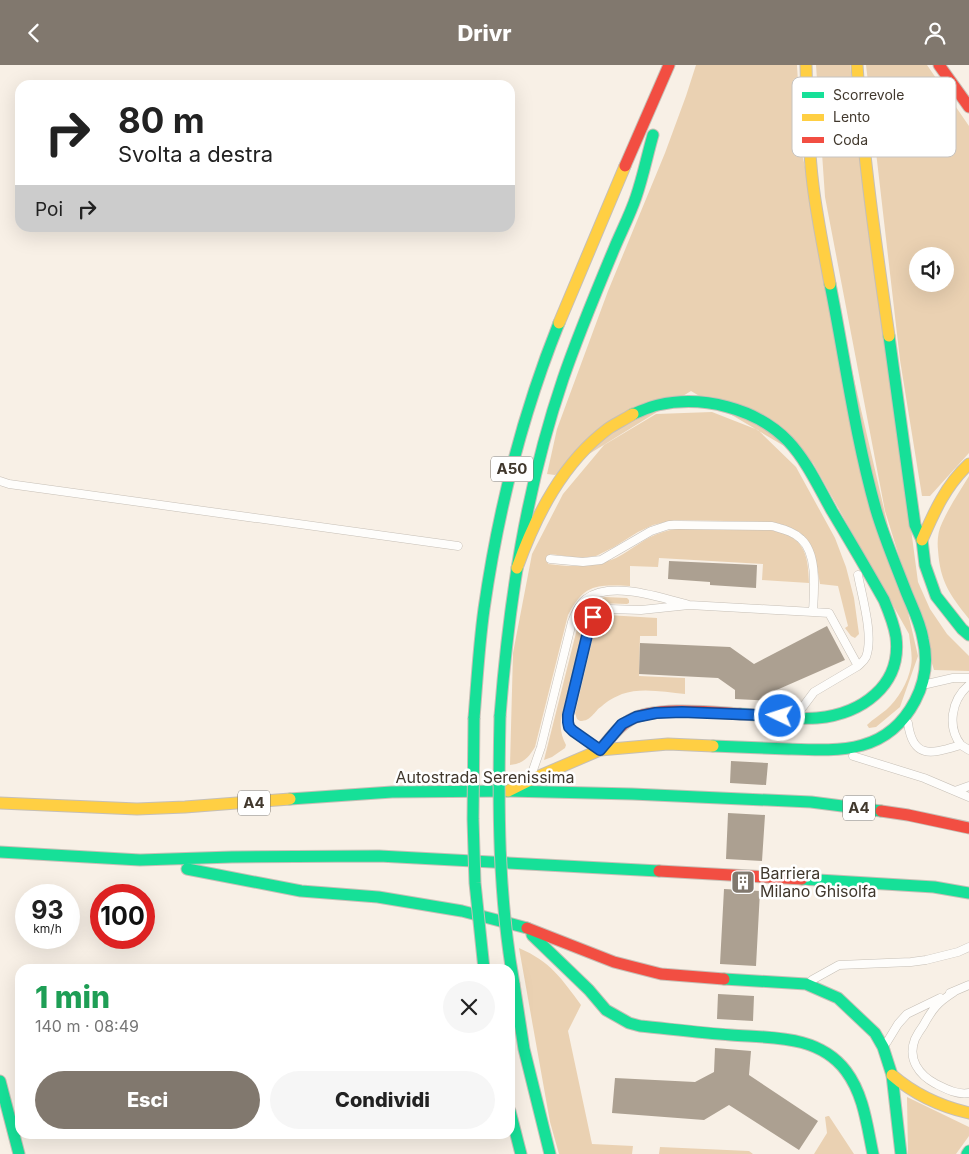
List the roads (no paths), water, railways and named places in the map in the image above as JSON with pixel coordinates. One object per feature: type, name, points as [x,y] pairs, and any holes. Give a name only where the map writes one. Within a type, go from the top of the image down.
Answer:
[{"type":"main road","points":[[511,964],[502,892],[499,761],[503,666],[517,568],[532,487],[563,381],[584,321],[636,196],[670,65]]},
{"type":"main road","name":"A50","points":[[483,964],[474,874],[472,819],[474,718],[484,609],[491,566],[508,485],[535,387],[596,232],[670,65]]},
{"type":"main road","points":[[939,65],[948,77]]},
{"type":"main road","points":[[956,89],[969,107]]},
{"type":"main road","points":[[508,791],[600,750],[668,744],[826,750],[850,749],[867,745],[892,730],[914,702],[921,686],[926,659],[925,645],[921,628],[887,543],[876,509],[849,391],[820,228],[810,157]]},
{"type":"main road","points":[[865,157],[915,525],[922,540],[926,565],[936,596],[969,635]]},
{"type":"main road","points":[[517,568],[532,528],[554,488],[569,468],[600,435],[620,421],[639,411],[657,405],[700,402],[722,405],[762,420],[794,448],[884,600],[896,629],[896,659],[886,683],[879,693],[870,700],[844,713],[818,718],[682,712],[656,713],[636,717],[622,724],[600,750]]},
{"type":"main road","points":[[922,540],[942,497],[954,479],[969,464]]},
{"type":"main road","name":"Autostrada Serenissima","points":[[0,803],[137,809],[392,792],[508,791],[632,794],[811,802],[908,815],[969,828]]},
{"type":"main road","points":[[0,852],[140,860],[379,856],[744,875],[934,887],[969,893]]},
{"type":"main road","points":[[140,860],[301,891],[378,897],[462,911],[522,926],[614,962],[661,974],[806,983],[838,998],[875,1033],[884,1047],[892,1075],[901,1154]]},
{"type":"main road","points":[[522,926],[589,990],[606,1010],[629,1023],[640,1026],[732,1035],[776,1037],[804,1042],[824,1050],[837,1061],[853,1082],[862,1104],[873,1154]]},
{"type":"main road","points":[[515,990],[524,1049],[550,1154]]},
{"type":"main road","points":[[892,1075],[904,1087],[928,1100],[950,1109],[969,1113]]},
{"type":"main road","points":[[0,1081],[15,1136]]},
{"type":"main road","points":[[515,1131],[521,1154]]},
{"type":"main road","points":[[16,1139],[20,1154]]},
{"type":"main road","points":[[966,1154],[969,1151]]},
{"type":"lane","points":[[0,481],[9,484],[458,546]]},
{"type":"lane","points":[[550,559],[583,562],[601,560],[651,531],[669,525],[772,526],[800,537],[809,550],[814,569],[813,612]]},
{"type":"lane","points":[[795,717],[814,692],[858,666],[866,657],[868,638],[865,609],[851,544]]},
{"type":"lane","points":[[530,780],[541,747],[572,622],[575,613],[585,599],[594,594],[611,590],[641,593],[690,605]]},
{"type":"lane","points":[[600,750],[573,731],[569,727],[568,722],[568,715],[590,623],[598,612],[609,609],[641,610],[690,605],[829,613],[858,666]]},
{"type":"lane","points":[[921,686],[953,678],[969,678]]},
{"type":"lane","points":[[969,685],[956,700],[952,721],[956,738],[961,745],[969,750]]},
{"type":"lane","points":[[906,714],[912,742],[923,750],[939,752],[961,745]]},
{"type":"lane","points":[[826,750],[854,756],[924,778],[969,797]]},
{"type":"lane","points":[[955,791],[969,786]]},
{"type":"lane","points":[[806,983],[839,965],[926,960],[958,952],[969,947]]},
{"type":"lane","points":[[884,1047],[898,1024],[907,1014],[969,985]]},
{"type":"lane","points":[[954,992],[931,1011],[915,1040],[913,1059],[922,1075],[933,1083],[956,1093],[969,1093]]},
{"type":"place","name":"Barriera Milano Ghisolfa","points":[[743,882]]}]
